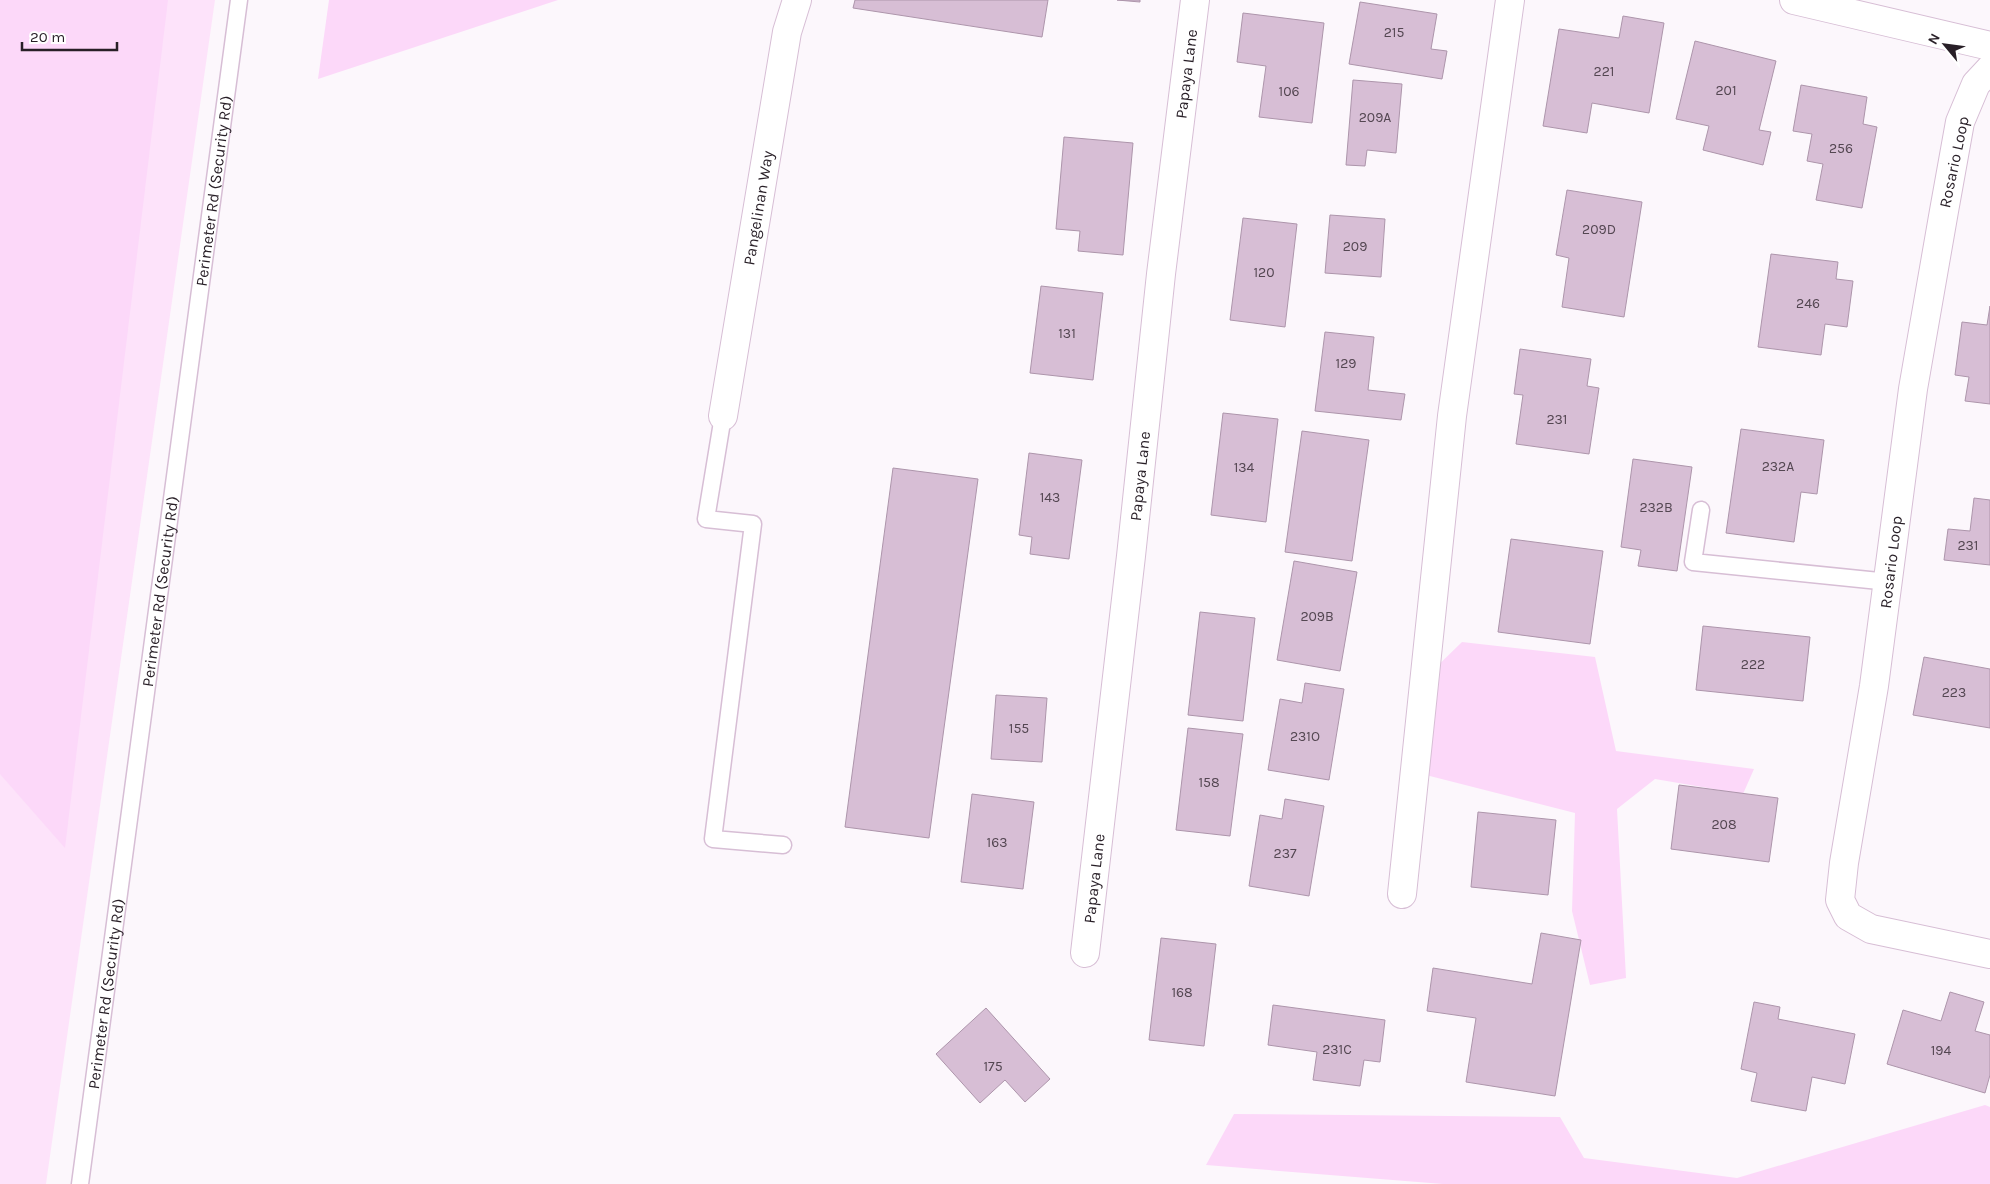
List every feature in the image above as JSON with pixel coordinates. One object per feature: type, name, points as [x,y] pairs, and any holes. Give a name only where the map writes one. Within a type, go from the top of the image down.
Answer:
[{"type":"street","name":"Pangelinan Way","points":[[723,416],[787,32],[797,0]]},
{"type":"street","name":"Papaya Lane","points":[[1085,953],[1131,556],[1161,274],[1195,0]]},
{"type":"street","points":[[1402,894],[1452,416],[1510,0]]},
{"type":"street","points":[[1794,0],[1990,46]]},
{"type":"street","name":"Rosario Loop","points":[[1990,69],[1976,84],[1960,122],[1913,389],[1889,582],[1874,686],[1844,863],[1840,900],[1848,916],[1871,929],[1990,954]]},
{"type":"lane","name":"Perimeter Rd (Security Rd)","points":[[80,1184],[239,0]]},
{"type":"lane","points":[[723,416],[706,519],[753,524],[713,839],[783,845]]},
{"type":"lane","points":[[1701,510],[1693,562],[1889,582]]},
{"type":"shaded area","points":[[0,0],[215,0],[46,1184],[0,1184]]},
{"type":"shaded area","points":[[0,0],[168,0],[65,848],[0,774]]},
{"type":"shaded area","points":[[329,0],[558,0],[318,79]]},
{"type":"shaded area","points":[[1462,642],[1595,657],[1616,751],[1754,769],[1743,794],[1655,779],[1617,809],[1626,978],[1590,985],[1572,911],[1575,813],[1422,774],[1425,678]]},
{"type":"shaded area","points":[[1985,1105],[1990,1107],[1990,1184],[1443,1184],[1206,1165],[1234,1114],[1560,1117],[1584,1158],[1737,1178]]},
{"type":"building","points":[[855,0],[1048,0],[1042,37],[853,8]]},
{"type":"building","points":[[1117,0],[1140,0],[1140,2]]},
{"type":"building","points":[[1360,2],[1437,14],[1431,49],[1447,51],[1442,79],[1349,64]]},
{"type":"building","points":[[1243,13],[1324,23],[1312,123],[1259,117],[1266,66],[1237,62]]},
{"type":"building","points":[[1623,16],[1664,23],[1649,113],[1592,103],[1587,133],[1543,126],[1559,29],[1619,38]]},
{"type":"building","points":[[1695,41],[1776,61],[1759,130],[1771,132],[1763,165],[1703,150],[1709,126],[1676,119]]},
{"type":"building","points":[[1353,80],[1402,84],[1396,153],[1367,150],[1365,166],[1346,165]]},
{"type":"building","points":[[1801,85],[1867,97],[1863,124],[1877,127],[1862,208],[1816,200],[1823,164],[1807,161],[1812,134],[1793,131]]},
{"type":"building","points":[[1064,137],[1133,143],[1123,255],[1078,251],[1080,231],[1056,229]]},
{"type":"building","points":[[1567,190],[1642,202],[1624,317],[1562,307],[1569,258],[1556,255]]},
{"type":"building","points":[[1330,215],[1385,219],[1381,277],[1325,273]]},
{"type":"building","points":[[1243,218],[1297,224],[1285,327],[1230,320]]},
{"type":"building","points":[[1771,254],[1838,262],[1836,279],[1853,281],[1847,327],[1825,324],[1821,355],[1758,347]]},
{"type":"building","points":[[1041,286],[1103,293],[1093,380],[1030,373]]},
{"type":"building","points":[[1990,306],[1990,404],[1965,401],[1969,377],[1955,375],[1962,322],[1987,325]]},
{"type":"building","points":[[1325,332],[1374,337],[1368,390],[1405,394],[1401,420],[1315,411]]},
{"type":"building","points":[[1520,349],[1591,359],[1587,386],[1599,388],[1589,454],[1516,444],[1523,395],[1514,394]]},
{"type":"building","points":[[1223,413],[1278,419],[1266,522],[1211,515]]},
{"type":"building","points":[[1741,429],[1824,440],[1817,494],[1801,492],[1794,542],[1726,533]]},
{"type":"building","points":[[1302,431],[1369,440],[1352,561],[1285,552]]},
{"type":"building","points":[[1029,453],[1082,460],[1069,559],[1030,554],[1032,537],[1019,535]]},
{"type":"building","points":[[1633,459],[1692,467],[1677,571],[1638,566],[1641,550],[1621,547]]},
{"type":"building","points":[[893,468],[978,479],[929,838],[845,827]]},
{"type":"building","points":[[1974,498],[1990,500],[1990,565],[1944,560],[1948,529],[1970,531]]},
{"type":"building","points":[[1511,539],[1603,551],[1590,644],[1498,632]]},
{"type":"building","points":[[1294,561],[1357,572],[1340,671],[1277,660]]},
{"type":"building","points":[[1200,612],[1255,618],[1243,721],[1188,715]]},
{"type":"building","points":[[1703,626],[1810,637],[1803,701],[1696,690]]},
{"type":"building","points":[[1924,657],[1990,669],[1990,728],[1913,715]]},
{"type":"building","points":[[1305,683],[1344,689],[1329,780],[1268,770],[1280,699],[1302,703]]},
{"type":"building","points":[[996,695],[1047,698],[1042,762],[991,759]]},
{"type":"building","points":[[1188,728],[1243,734],[1230,836],[1176,830]]},
{"type":"building","points":[[1679,785],[1778,798],[1769,862],[1671,849]]},
{"type":"building","points":[[972,794],[1034,802],[1023,889],[961,882]]},
{"type":"building","points":[[1285,799],[1324,806],[1309,896],[1249,886],[1260,815],[1282,819]]},
{"type":"building","points":[[1478,812],[1556,820],[1548,895],[1471,887]]},
{"type":"building","points":[[1541,933],[1581,940],[1555,1096],[1466,1082],[1476,1018],[1427,1011],[1433,968],[1532,984]]},
{"type":"building","points":[[1161,938],[1216,944],[1204,1046],[1149,1040]]},
{"type":"building","points":[[1950,992],[1984,1002],[1975,1031],[1990,1035],[1990,1075],[1985,1093],[1887,1064],[1903,1010],[1941,1021]]},
{"type":"building","points":[[1754,1002],[1780,1007],[1778,1019],[1855,1034],[1845,1084],[1812,1077],[1806,1111],[1751,1101],[1757,1073],[1741,1069]]},
{"type":"building","points":[[1273,1005],[1385,1020],[1380,1062],[1364,1060],[1360,1086],[1313,1080],[1317,1052],[1268,1045]]},
{"type":"building","points":[[986,1008],[1050,1079],[1025,1102],[1005,1080],[980,1103],[936,1054]]}]
